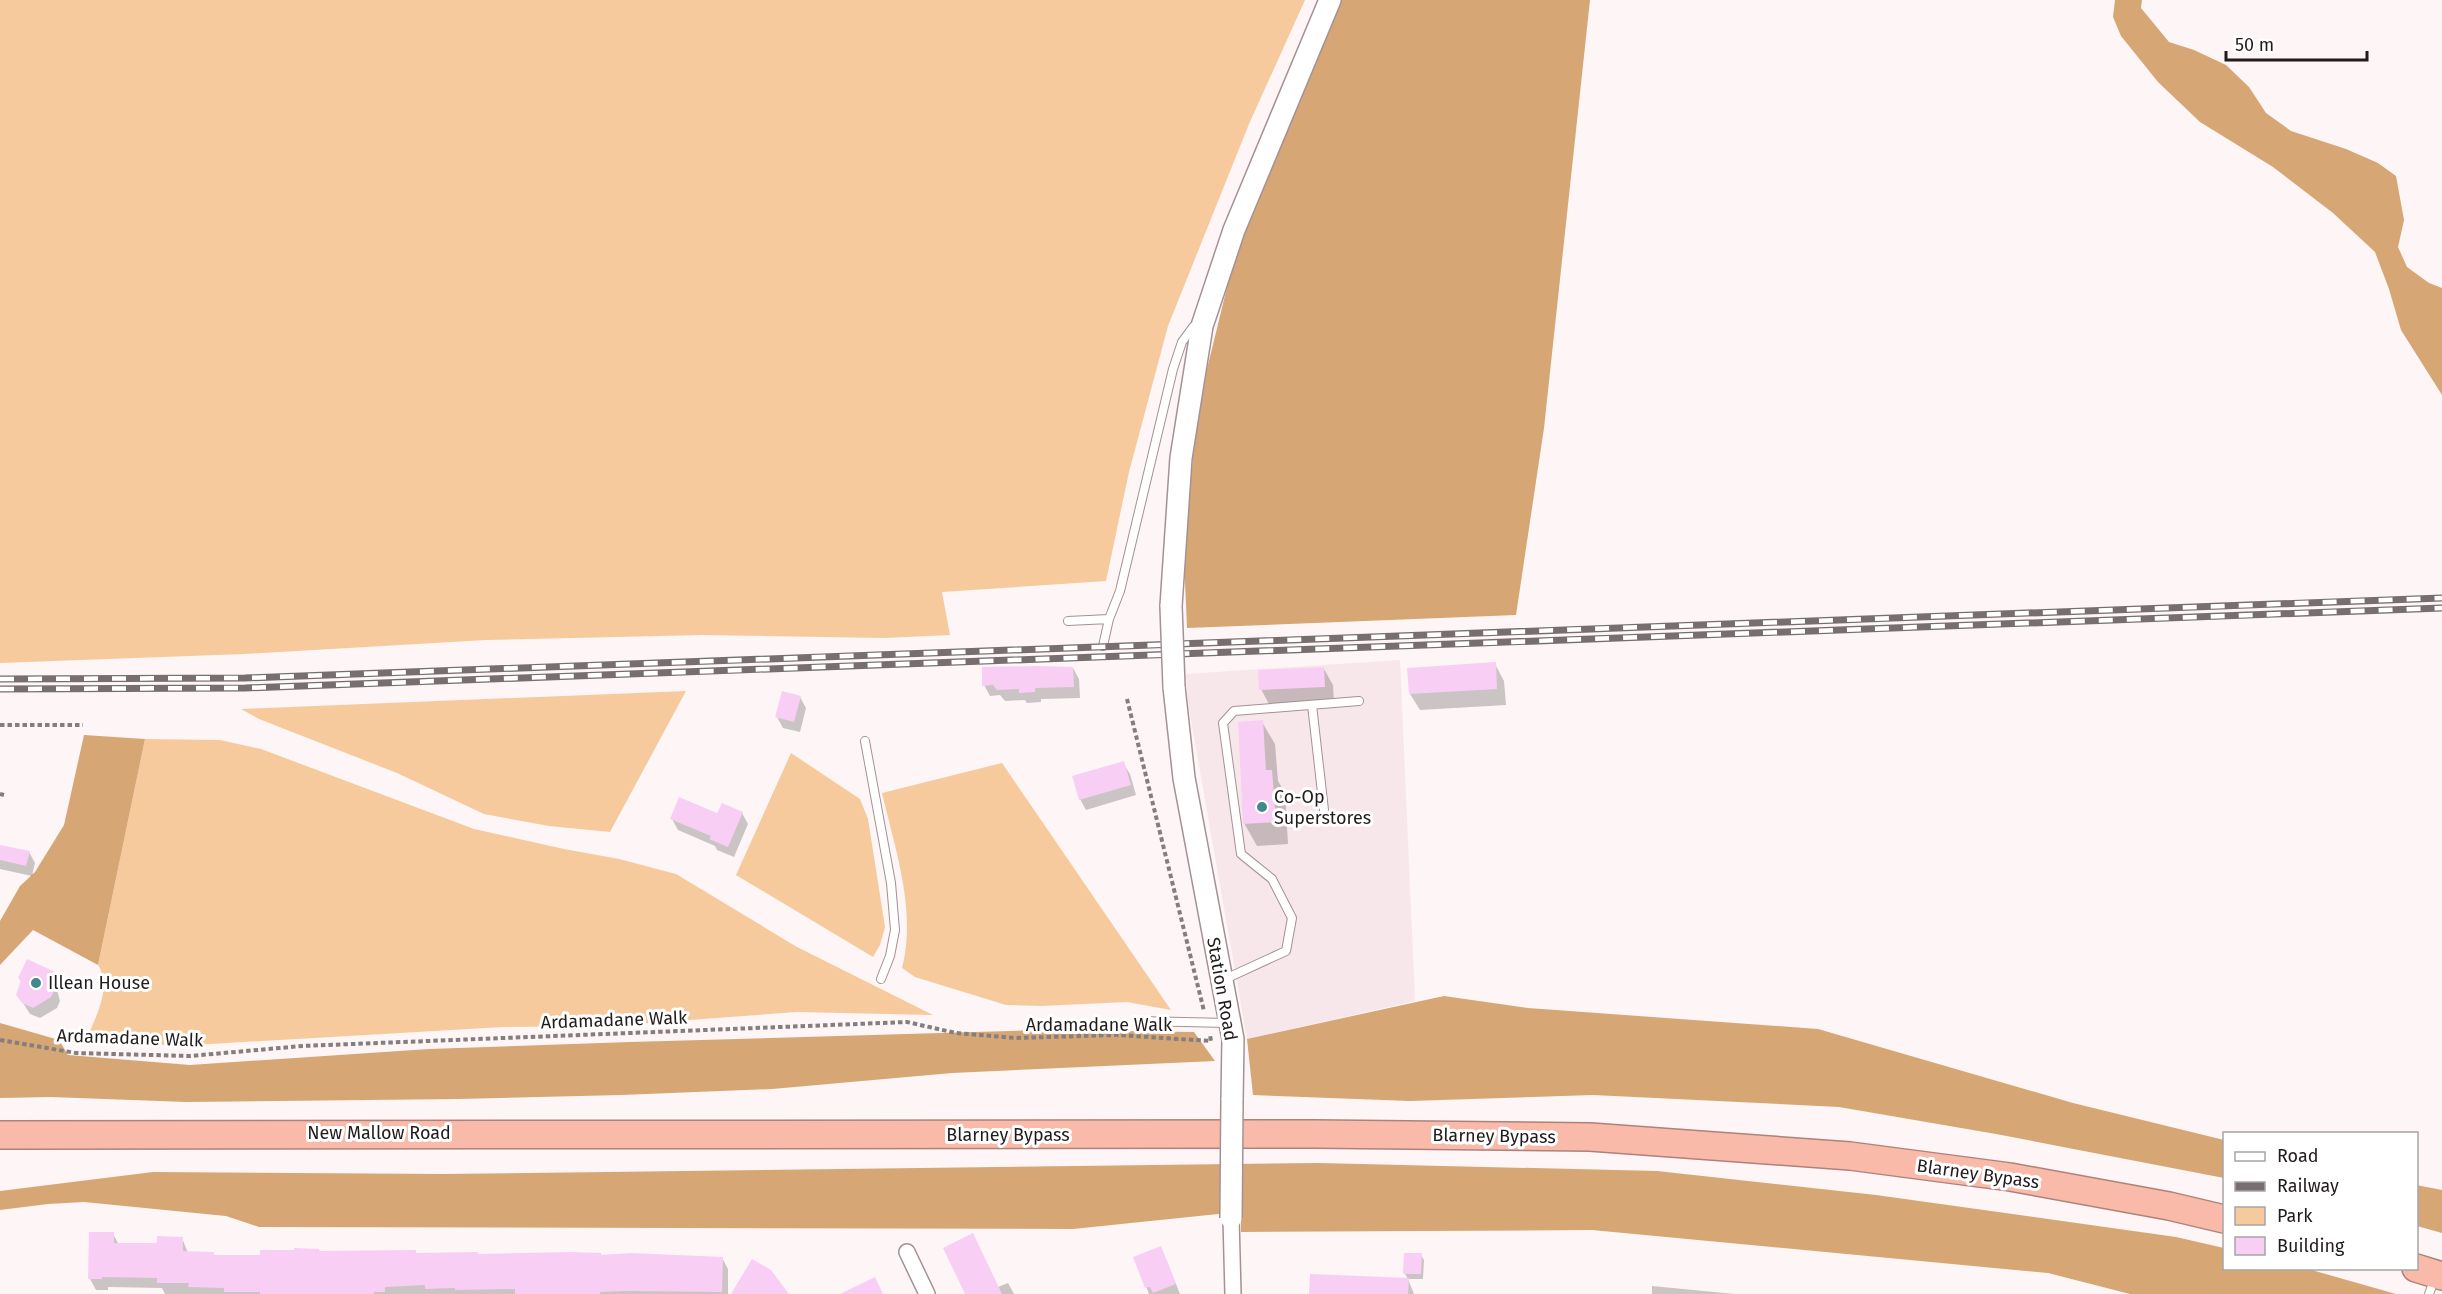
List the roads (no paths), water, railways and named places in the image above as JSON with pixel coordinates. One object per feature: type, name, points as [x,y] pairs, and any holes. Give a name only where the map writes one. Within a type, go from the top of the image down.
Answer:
[{"type":"highway","name":"New Mallow Road","points":[[0,1135],[757,1134]]},
{"type":"highway","name":"Blarney Bypass","points":[[757,1134],[1314,1134],[1590,1137],[1850,1156],[2010,1177],[2169,1206],[2223,1219]]},
{"type":"highway","points":[[2418,1255],[2433,1274]]},
{"type":"street","name":"Station Road","points":[[1233,1294],[1231,1218],[1233,1039],[1184,778],[1174,687],[1171,606],[1181,458],[1202,326],[1234,230],[1330,0]]},
{"type":"street","points":[[907,1252],[927,1294]]},
{"type":"lane","points":[[1103,646],[1109,619],[1123,580],[1157,432],[1179,351],[1182,342],[1193,327],[1202,326]]},
{"type":"lane","points":[[1068,621],[1109,619]]},
{"type":"lane","points":[[1222,980],[1286,951],[1292,918],[1272,879],[1241,854],[1223,723],[1234,711],[1359,701]]},
{"type":"lane","points":[[1312,705],[1324,810]]},
{"type":"lane","points":[[865,741],[891,883],[895,930],[890,956],[881,979]]},
{"type":"lane","points":[[1139,1021],[1230,1023]]},
{"type":"railway","points":[[0,679],[245,678],[2442,598]]},
{"type":"railway","points":[[0,689],[245,688],[2442,608]]},
{"type":"place","name":"Co-Op Superstores","points":[[1262,807]]},
{"type":"place","name":"Illean House","points":[[36,983]]}]
